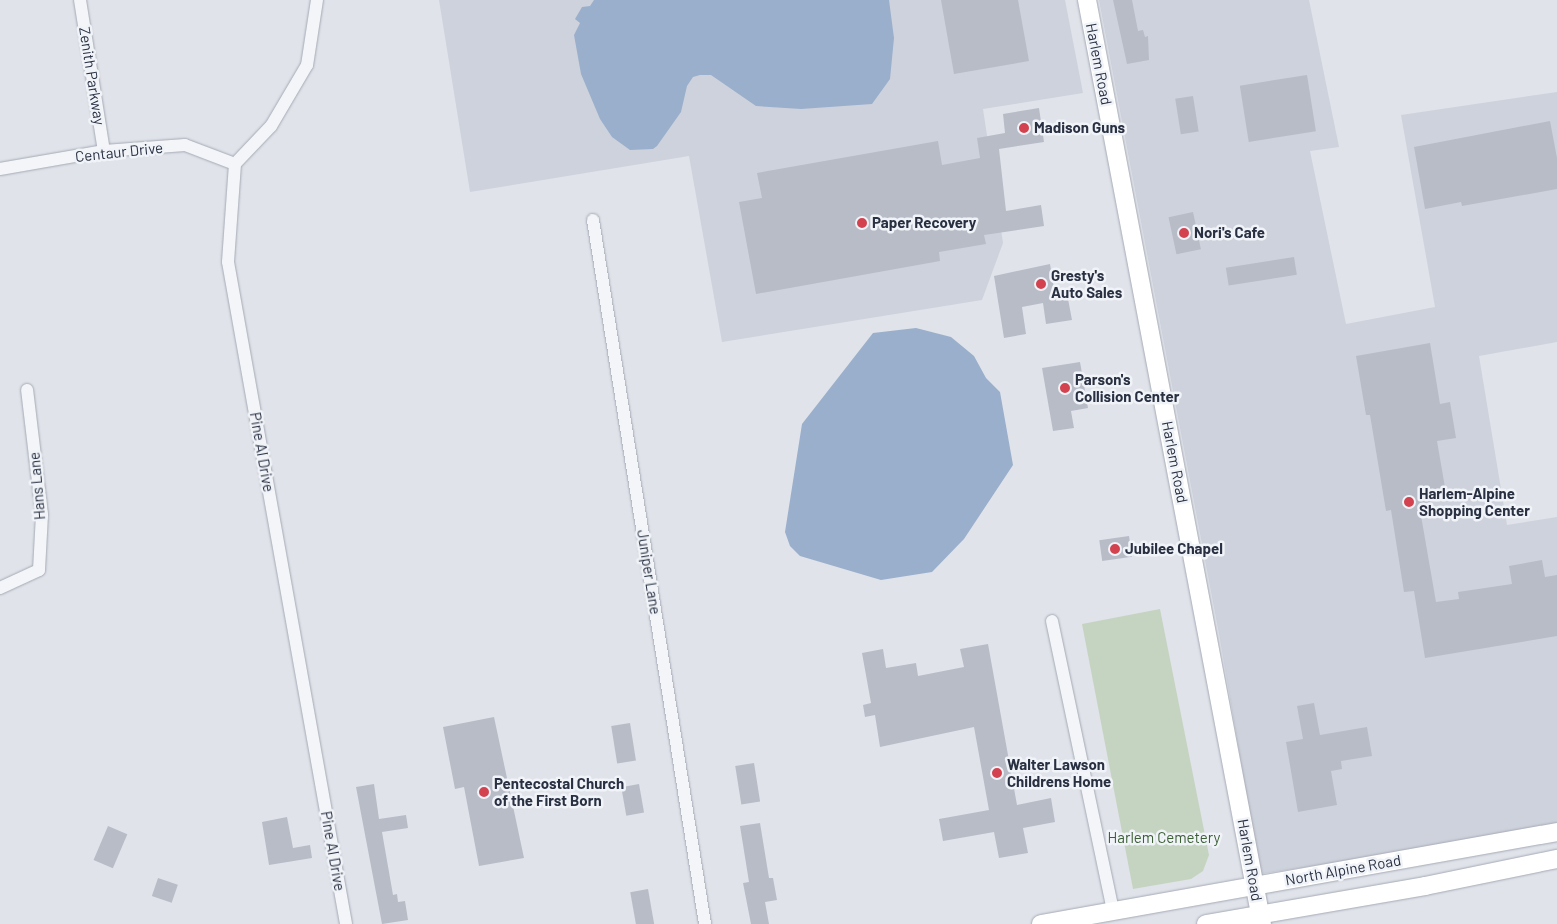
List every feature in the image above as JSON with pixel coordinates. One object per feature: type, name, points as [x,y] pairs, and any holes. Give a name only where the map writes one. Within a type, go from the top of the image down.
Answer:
[{"type":"main road","name":"Harlem Road","points":[[1087,0],[1261,920]]},
{"type":"main road","name":"North Alpine Road","points":[[1041,924],[1557,832]]},
{"type":"main road","name":"North Alpine Road","points":[[1206,924],[1261,920],[1557,859]]},
{"type":"street","name":"Zenith Parkway","points":[[80,0],[104,151]]},
{"type":"street","points":[[235,164],[271,126],[307,64],[317,0]]},
{"type":"street","name":"Centaur Drive","points":[[0,169],[104,151],[185,145],[235,164]]},
{"type":"street","name":"Pine Al Drive","points":[[235,164],[228,262],[346,924]]},
{"type":"street","name":"Juniper Lane","points":[[593,220],[705,924]]},
{"type":"street","name":"Hans Lane","points":[[0,588],[38,570],[42,515],[27,390]]},
{"type":"street","points":[[1052,621],[1113,911]]},
{"type":"shaded area","points":[[439,0],[1065,0],[1083,93],[983,109],[1003,243],[982,300],[722,342],[689,156],[470,192]]},
{"type":"shaded area","points":[[1099,0],[1309,0],[1339,147],[1310,151],[1346,324],[1435,307],[1401,115],[1557,92],[1557,342],[1479,356],[1507,525],[1557,517],[1557,824],[1447,846],[1260,874],[1219,634]]},
{"type":"green space","name":"Harlem Cemetery","points":[[1160,609],[1209,855],[1203,871],[1191,879],[1133,889],[1082,624]]},
{"type":"water","points":[[594,0],[889,0],[894,38],[890,79],[872,104],[801,109],[756,106],[711,75],[700,75],[693,77],[687,86],[681,112],[657,146],[653,149],[630,150],[612,137],[600,119],[581,74],[574,35],[580,23],[575,19],[582,7],[590,6]]},
{"type":"water","points":[[916,328],[951,337],[974,356],[986,378],[1000,392],[1013,465],[964,539],[932,572],[881,580],[800,556],[790,546],[785,532],[802,424],[873,333]]},
{"type":"building","points":[[941,0],[1018,0],[1029,61],[954,74]]},
{"type":"building","points":[[1113,0],[1132,0],[1138,31],[1143,30],[1145,37],[1148,36],[1149,60],[1127,64]]},
{"type":"building","points":[[1307,75],[1316,131],[1249,142],[1240,86]]},
{"type":"building","points":[[1193,96],[1199,132],[1181,134],[1175,99]]},
{"type":"building","name":"Paper Recovery","points":[[1039,108],[1044,142],[999,149],[1006,211],[1041,205],[1044,226],[984,235],[986,244],[939,252],[940,261],[756,294],[739,202],[762,198],[757,173],[938,141],[942,165],[980,158],[977,138],[1005,133],[1003,114]]},
{"type":"building","points":[[1550,121],[1557,158],[1557,189],[1462,206],[1461,202],[1425,209],[1414,147]]},
{"type":"building","name":"Nori's Cafe","points":[[1193,212],[1201,249],[1176,254],[1169,217]]},
{"type":"building","points":[[1294,257],[1297,275],[1229,286],[1226,268]]},
{"type":"building","points":[[1050,264],[1056,301],[1068,299],[1072,320],[1046,324],[1043,303],[1022,307],[1026,334],[1004,338],[994,276]]},
{"type":"building","name":"Harlem-Alpine Shopping Center","points":[[1430,343],[1440,404],[1450,402],[1456,438],[1437,441],[1447,499],[1419,504],[1436,602],[1459,599],[1458,592],[1512,584],[1509,566],[1542,560],[1545,577],[1557,575],[1557,636],[1425,658],[1414,591],[1404,592],[1391,510],[1386,511],[1370,415],[1366,415],[1356,356]]},
{"type":"building","name":"Parson's Collision Center","points":[[1080,362],[1088,408],[1071,411],[1074,428],[1053,431],[1042,368]]},
{"type":"building","name":"Jubilee Chapel","points":[[1129,536],[1132,557],[1102,561],[1099,540]]},
{"type":"building","name":"Walter Lawson Childrens Home","points":[[988,644],[1017,805],[1051,798],[1055,822],[1023,828],[1028,853],[999,858],[994,832],[943,841],[939,819],[989,810],[974,727],[880,747],[875,715],[865,717],[863,705],[871,703],[862,653],[883,649],[886,668],[916,663],[918,676],[964,667],[960,649]]},
{"type":"building","points":[[1314,703],[1320,735],[1367,727],[1372,756],[1341,761],[1342,769],[1331,771],[1337,805],[1298,812],[1286,742],[1303,739],[1297,706]]},
{"type":"building","name":"Pentecostal Church of the First Born","points":[[494,717],[524,858],[479,866],[464,787],[455,789],[443,727]]},
{"type":"building","points":[[630,723],[636,761],[617,764],[611,726]]},
{"type":"building","points":[[754,763],[760,802],[741,804],[735,766]]},
{"type":"building","points":[[374,784],[379,819],[406,815],[408,828],[382,832],[393,895],[397,894],[398,902],[405,901],[408,920],[382,924],[356,787]]},
{"type":"building","points":[[639,784],[644,813],[626,816],[621,787]]},
{"type":"building","points":[[287,817],[293,848],[310,845],[312,858],[269,865],[262,822]]},
{"type":"building","points":[[760,823],[769,878],[773,878],[777,900],[765,902],[769,924],[751,924],[743,883],[749,882],[740,826]]},
{"type":"building","points":[[108,826],[127,834],[113,868],[94,860]]},
{"type":"building","points":[[158,878],[178,885],[172,903],[152,896]]},
{"type":"building","points":[[648,889],[654,924],[636,924],[630,892]]},
{"type":"place","name":"Madison Guns","points":[[1024,128]]},
{"type":"place","name":"Paper Recovery","points":[[862,223]]},
{"type":"place","name":"Nori's Cafe","points":[[1184,233]]},
{"type":"place","name":"Gresty's Auto Sales","points":[[1041,284]]},
{"type":"place","name":"Parson's Collision Center","points":[[1065,388]]},
{"type":"place","name":"Harlem-Alpine Shopping Center","points":[[1409,502]]},
{"type":"place","name":"Jubilee Chapel","points":[[1115,549]]},
{"type":"place","name":"Walter Lawson Childrens Home","points":[[997,773]]},
{"type":"place","name":"Pentecostal Church of the First Born","points":[[484,792]]}]
